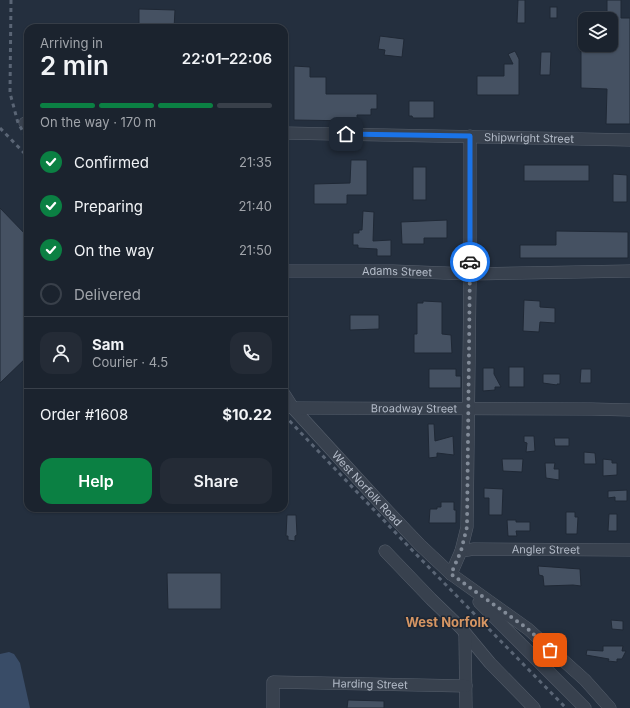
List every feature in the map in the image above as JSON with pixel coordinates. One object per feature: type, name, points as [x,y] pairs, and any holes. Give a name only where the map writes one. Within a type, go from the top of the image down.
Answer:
[{"type":"street","name":"Shipwright Street","points":[[288,133],[630,140]]},
{"type":"street","points":[[453,576],[467,527],[470,136]]},
{"type":"street","name":"Adams Street","points":[[288,270],[393,271],[470,274],[630,271]]},
{"type":"street","name":"West Norfolk Road","points":[[288,400],[382,505],[420,545],[585,708]]},
{"type":"street","name":"Broadway Street","points":[[294,408],[630,410]]},
{"type":"street","name":"Angler Street","points":[[461,551],[474,549],[630,550]]},
{"type":"street","points":[[385,551],[461,628],[490,663],[534,708]]},
{"type":"street","name":"West Norfolk Road","points":[[453,576],[528,629],[585,680],[610,708]]},
{"type":"street","points":[[465,634],[466,708]]},
{"type":"street","name":"Harding Street","points":[[273,708],[273,682],[466,686]]},
{"type":"water","points":[[9,652],[14,654],[20,663],[30,708],[0,708],[0,654]]},
{"type":"building","points":[[518,0],[525,0],[525,23],[517,23]]},
{"type":"building","points":[[607,0],[621,0],[621,18],[630,18],[630,124],[606,124],[607,89],[581,88],[581,52],[618,52],[618,12],[607,12]]},
{"type":"building","points":[[550,7],[557,7],[557,18],[550,18]]},
{"type":"building","points":[[139,9],[175,10],[174,24],[139,24]]},
{"type":"building","points":[[380,36],[404,39],[402,57],[384,55],[385,50],[378,49]]},
{"type":"building","points":[[515,51],[519,59],[519,95],[477,95],[477,76],[504,76],[504,64],[513,64],[508,54]]},
{"type":"building","points":[[541,52],[551,52],[550,75],[540,75]]},
{"type":"building","points":[[294,66],[310,67],[310,77],[326,77],[326,94],[377,94],[377,109],[371,109],[371,115],[357,115],[357,121],[294,120]]},
{"type":"building","points":[[409,101],[434,101],[434,118],[413,118],[412,116],[409,116]]},
{"type":"building","points":[[351,160],[367,160],[367,195],[347,195],[347,204],[314,204],[314,184],[350,183]]},
{"type":"building","points":[[524,165],[589,165],[589,181],[524,181]]},
{"type":"building","points":[[413,167],[426,167],[426,200],[413,200]]},
{"type":"building","points":[[613,174],[627,175],[627,202],[613,202]]},
{"type":"building","points":[[0,208],[24,233],[24,360],[0,383]]},
{"type":"building","points":[[363,211],[374,212],[373,241],[391,240],[391,256],[377,256],[377,249],[358,248],[358,245],[353,245],[353,233],[359,233],[359,230],[362,230]]},
{"type":"building","points":[[447,220],[447,238],[424,238],[424,244],[402,244],[401,222]]},
{"type":"building","points":[[556,231],[628,232],[628,258],[520,258],[520,245],[556,245]]},
{"type":"building","points":[[524,300],[540,301],[540,307],[555,308],[555,323],[540,322],[539,332],[523,331]]},
{"type":"building","points":[[423,301],[442,302],[442,334],[451,335],[452,353],[414,353],[414,334],[417,334],[417,303],[423,303]]},
{"type":"building","points":[[350,315],[379,315],[379,329],[350,330]]},
{"type":"building","points":[[509,367],[524,367],[524,387],[509,387]]},
{"type":"building","points":[[483,368],[494,368],[494,374],[501,387],[495,387],[495,390],[483,391]]},
{"type":"building","points":[[429,369],[456,369],[456,376],[461,376],[461,388],[429,388]]},
{"type":"building","points":[[581,369],[591,369],[591,383],[580,383]]},
{"type":"building","points":[[543,374],[560,374],[560,384],[543,383]]},
{"type":"building","points":[[428,424],[434,424],[435,441],[453,436],[454,455],[437,453],[437,457],[429,458]]},
{"type":"building","points":[[524,436],[534,436],[535,451],[526,452],[527,443],[524,442]]},
{"type":"building","points":[[554,438],[569,438],[569,446],[555,446]]},
{"type":"building","points":[[584,452],[595,453],[596,464],[584,464]]},
{"type":"building","points":[[502,459],[523,459],[522,472],[503,471]]},
{"type":"building","points":[[603,459],[612,460],[612,463],[617,463],[617,475],[603,476]]},
{"type":"building","points":[[545,463],[555,463],[554,469],[559,469],[559,480],[546,478]]},
{"type":"building","points":[[484,488],[503,489],[502,515],[489,515],[489,498],[484,498]]},
{"type":"building","points":[[627,490],[627,501],[615,501],[615,497],[608,498],[608,491]]},
{"type":"building","points":[[441,502],[454,502],[454,510],[456,510],[456,523],[429,523],[430,509],[437,509],[437,507],[441,507]]},
{"type":"building","points":[[566,512],[575,512],[575,517],[578,517],[577,534],[566,534]]},
{"type":"building","points":[[609,514],[617,514],[617,531],[608,531]]},
{"type":"building","points":[[287,515],[296,515],[297,535],[295,536],[295,541],[288,540],[288,536],[286,536]]},
{"type":"building","points":[[507,520],[516,520],[516,522],[530,522],[530,531],[516,531],[517,536],[508,536]]},
{"type":"building","points":[[538,566],[580,569],[581,586],[544,586],[543,576],[539,575]]},
{"type":"building","points":[[167,573],[221,573],[221,609],[168,609]]},
{"type":"building","points":[[611,620],[623,621],[623,630],[612,629]]},
{"type":"building","points":[[603,646],[623,646],[622,651],[626,651],[622,659],[617,659],[617,662],[586,655],[587,650],[603,651]]},
{"type":"building","points":[[348,700],[384,701],[384,708],[347,708]]},
{"type":"railway","points":[[11,0],[10,93],[18,123],[24,133]]},
{"type":"railway","points":[[0,128],[24,153]]},
{"type":"railway","points":[[288,419],[410,548],[566,708]]},
{"type":"way so far","points":[[470,262],[467,527],[461,551],[451,574],[528,629],[550,650]]},
{"type":"district","name":"West Norfolk","points":[[447,622]]},
{"type":"route","points":[[346,134],[470,136],[470,262]]}]
